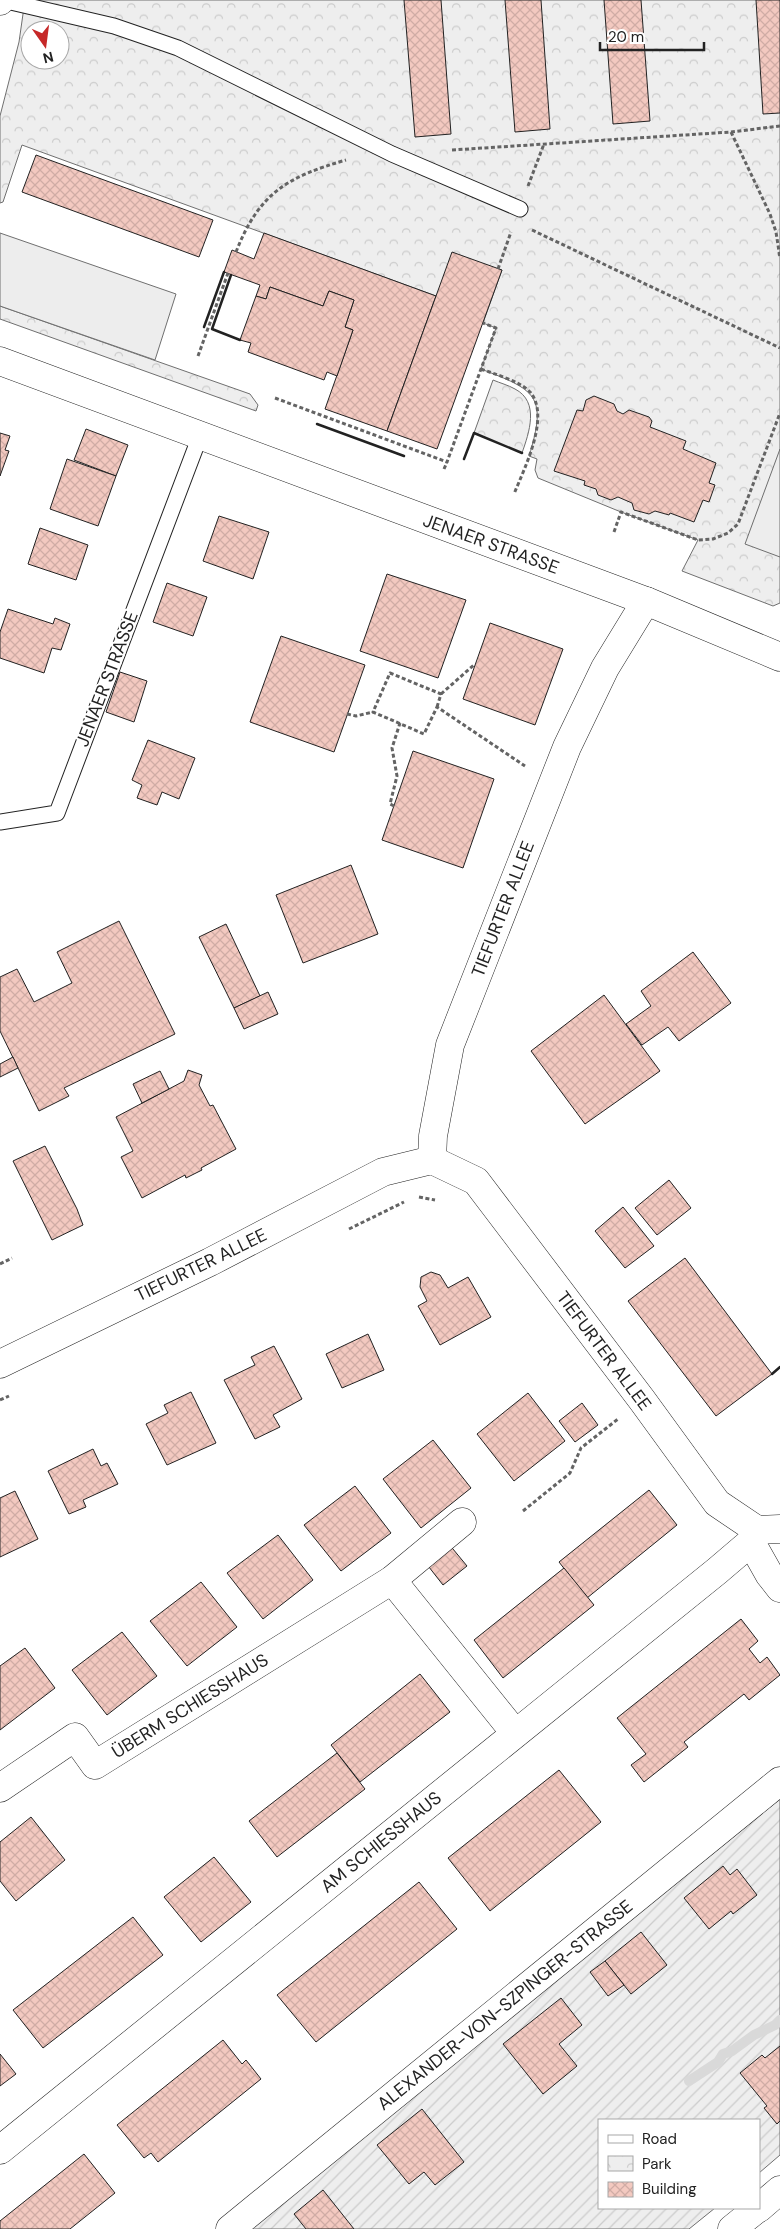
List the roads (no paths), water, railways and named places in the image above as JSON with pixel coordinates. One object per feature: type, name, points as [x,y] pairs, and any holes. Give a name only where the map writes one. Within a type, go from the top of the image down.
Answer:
[{"type":"street","name":"JENAER STRASSE","points":[[0,361],[646,601],[780,656]]},
{"type":"street","name":"TIEFURTER ALLEE","points":[[432,1160],[432,1136],[450,1045],[567,747],[605,668],[646,601]]},
{"type":"street","name":"TIEFURTER ALLEE","points":[[0,1364],[210,1262],[383,1172],[432,1160],[476,1182],[642,1400],[717,1503],[763,1534]]},
{"type":"street","name":"ÜBERM SCHIESSHAUS","points":[[0,1788],[75,1737],[95,1765],[392,1580],[462,1522]]},
{"type":"street","points":[[763,1534],[769,1574],[780,1588]]},
{"type":"street","name":"AM SCHIESSHAUS","points":[[0,2150],[763,1534]]},
{"type":"street","points":[[392,1580],[515,1733]]},
{"type":"street","name":"ALEXANDER-VON-SZPINGER-STRASSE","points":[[230,2229],[780,1781]]},
{"type":"street","points":[[760,2207],[780,2190]]},
{"type":"street","points":[[732,2229],[758,2209]]},
{"type":"lane","points":[[1,0],[114,26],[178,48],[392,154],[520,209]]},
{"type":"lane","name":"JENAER STRASSE","points":[[0,822],[57,813],[200,436]]},
{"type":"waterway","points":[[689,2081],[718,2062],[723,2054],[732,2051],[754,2035],[775,2025],[780,2020]]}]
